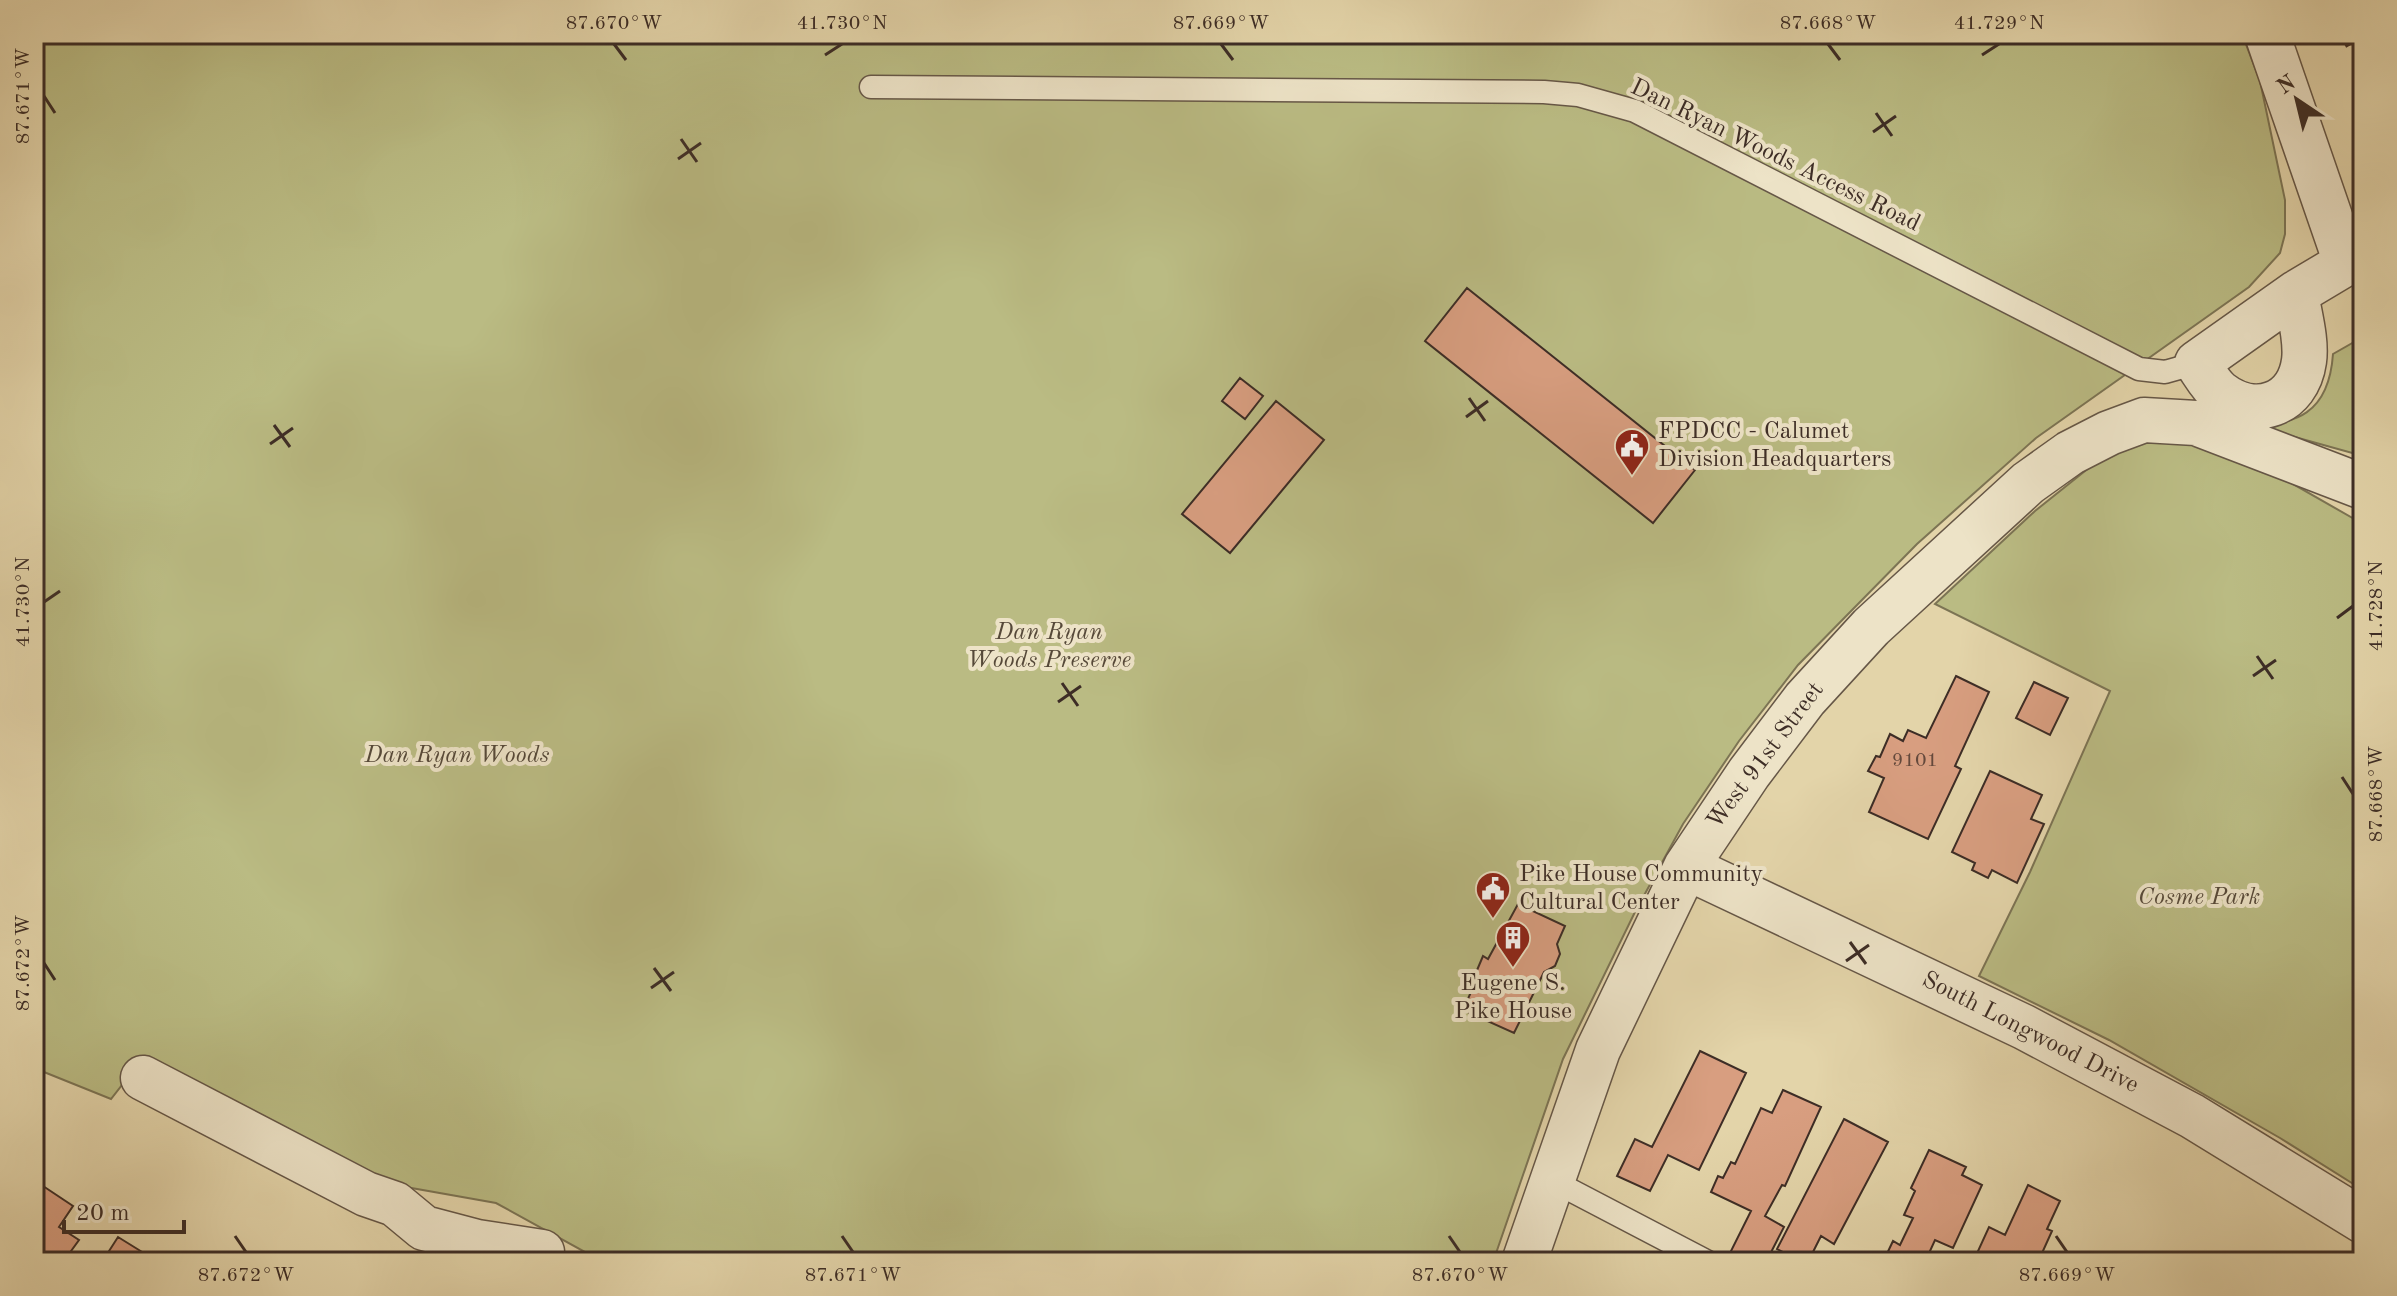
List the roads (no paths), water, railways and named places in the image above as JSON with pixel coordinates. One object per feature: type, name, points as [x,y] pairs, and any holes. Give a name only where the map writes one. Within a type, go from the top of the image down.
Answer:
[{"type":"street","points":[[2267,34],[2354,258],[2296,293],[2197,363],[2219,392],[2240,404],[2259,408],[2279,402],[2299,382],[2305,359],[2296,293]]},
{"type":"street","name":"West 91st Street","points":[[1524,1262],[1598,1050],[1686,867],[1749,773],[1805,699],[1871,627],[2028,483],[2070,453],[2144,420],[2196,423],[2363,487]]},
{"type":"street","name":"South Longwood Drive","points":[[1686,867],[2024,1027],[2192,1116],[2363,1221]]},
{"type":"street","points":[[143,1078],[366,1194],[395,1204],[424,1228],[552,1257]]},
{"type":"lane","name":"Dan Ryan Woods Access Road","points":[[871,87],[1544,92],[1578,95],[1635,111],[2139,369],[2165,372],[2197,363]]},
{"type":"lane","points":[[1553,1181],[1708,1262]]},
{"type":"railway","points":[[2342,34],[2363,72]]},
{"type":"place","name":"FPDCC - Calumet Division Headquarters","points":[[1632,477]]},
{"type":"place","name":"Pike House Community Cultural Center","points":[[1493,920]]},
{"type":"place","name":"Eugene S. Pike House","points":[[1513,969]]},
{"type":"park label","name":"Dan Ryan Woods Preserve","points":[[1049,647]]},
{"type":"park label","name":"Dan Ryan Woods","points":[[457,756]]},
{"type":"park label","name":"Cosme Park","points":[[2199,898]]}]
